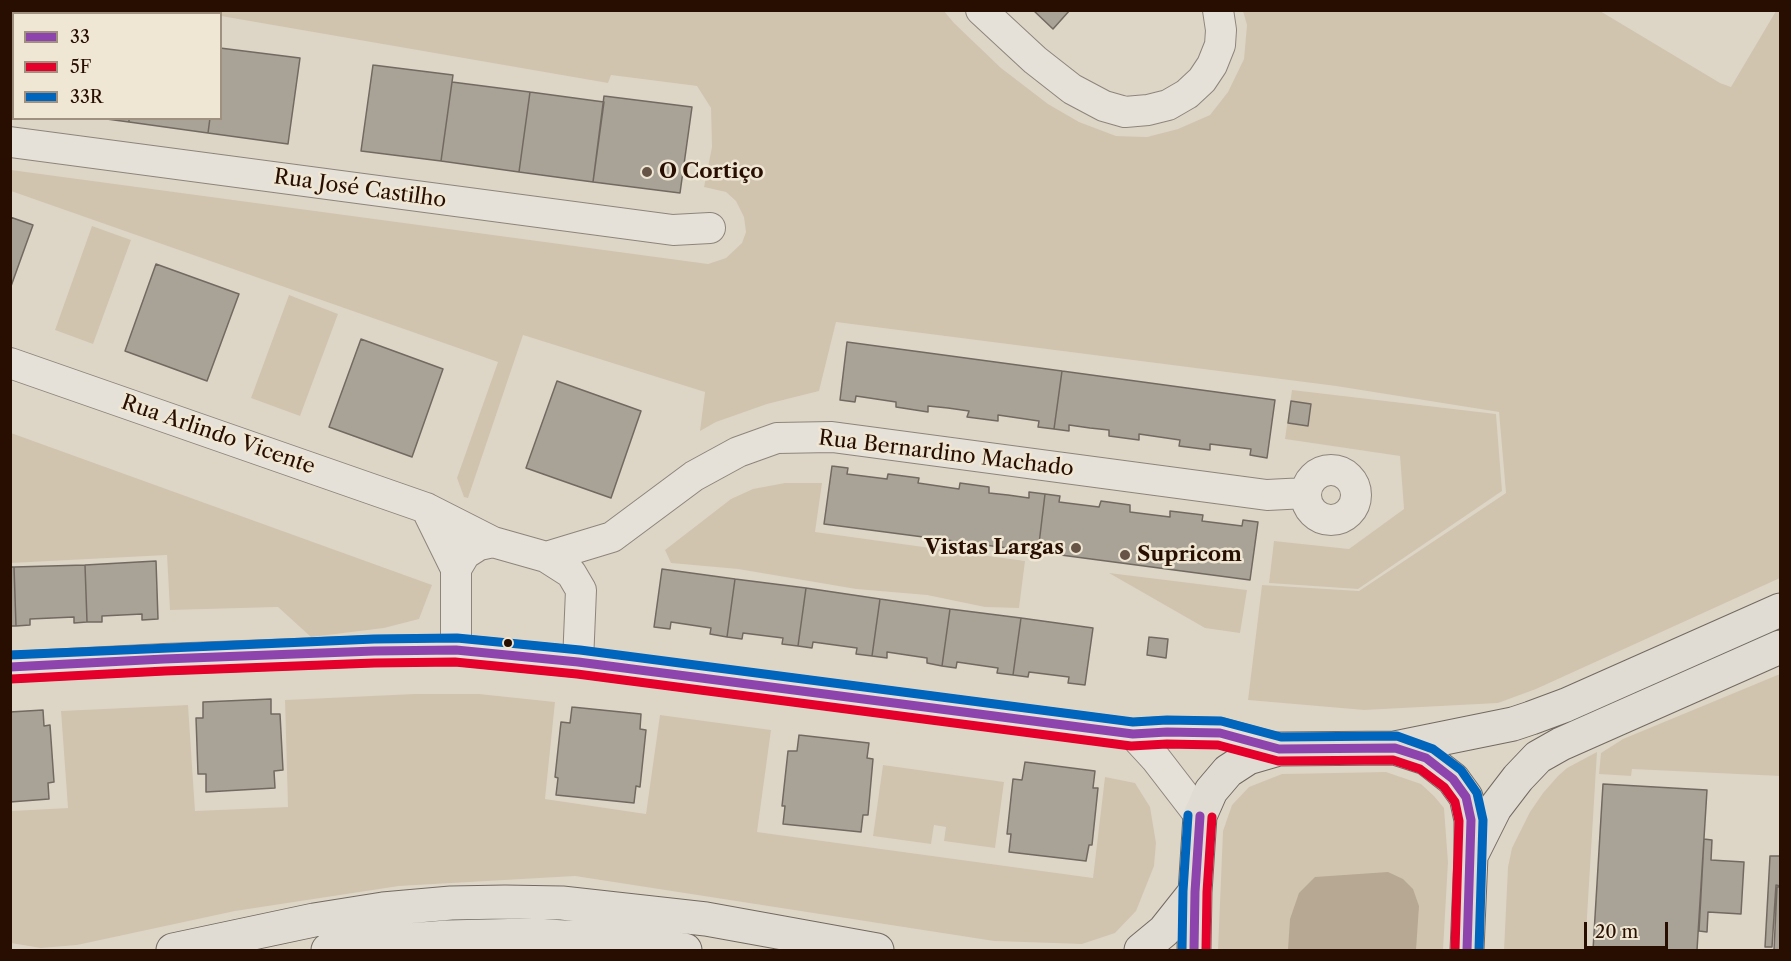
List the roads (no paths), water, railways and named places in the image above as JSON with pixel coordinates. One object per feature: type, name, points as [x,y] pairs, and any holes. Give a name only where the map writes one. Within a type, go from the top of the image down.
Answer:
[{"type":"main road","points":[[1194,951],[1194,892],[1200,816],[1211,791],[1228,771],[1248,758],[1279,749],[1395,748],[1531,718],[1566,705],[1780,610]]},
{"type":"main road","points":[[1471,856],[1495,808],[1518,778],[1538,758],[1561,744],[1780,647]]},
{"type":"main road","points":[[1395,748],[1426,759],[1453,778],[1466,797],[1470,820],[1471,856],[1467,951]]},
{"type":"main road","points":[[1141,951],[1164,931],[1194,892]]},
{"type":"main road","points":[[173,951],[314,920],[383,909],[451,903],[505,902],[562,903],[706,919],[877,951]]},
{"type":"main road","points":[[328,951],[369,944],[436,938],[530,935],[599,939],[685,951]]},
{"type":"street","points":[[981,10],[1035,60],[1072,89],[1104,106],[1125,112],[1168,105],[1187,94],[1202,80],[1212,65],[1220,45],[1220,20]]},
{"type":"street","name":"Rua José Castilho","points":[[10,142],[673,230],[710,228]]},
{"type":"street","name":"Rua Arlindo Vicente","points":[[10,363],[426,508],[493,542],[546,557],[571,573],[581,590]]},
{"type":"street","name":"Rua Bernardino Machado","points":[[612,537],[694,476],[738,452],[777,438],[832,437],[1267,495],[1306,493]]},
{"type":"street","points":[[426,508],[456,569],[456,650]]},
{"type":"street","points":[[546,557],[612,537]]},
{"type":"street","points":[[578,662],[581,590],[612,537]]},
{"type":"street","points":[[456,569],[465,554],[479,545],[493,542]]},
{"type":"street","points":[[10,667],[374,651],[456,650],[578,662],[1133,734],[1220,733],[1279,749]]},
{"type":"street","points":[[1133,734],[1156,759],[1200,816]]},
{"type":"place","name":"O Cortiço","points":[[647,172]]},
{"type":"place","name":"Vistas Largas","points":[[1076,548]]},
{"type":"place","name":"Supricom","points":[[1125,555]]}]
